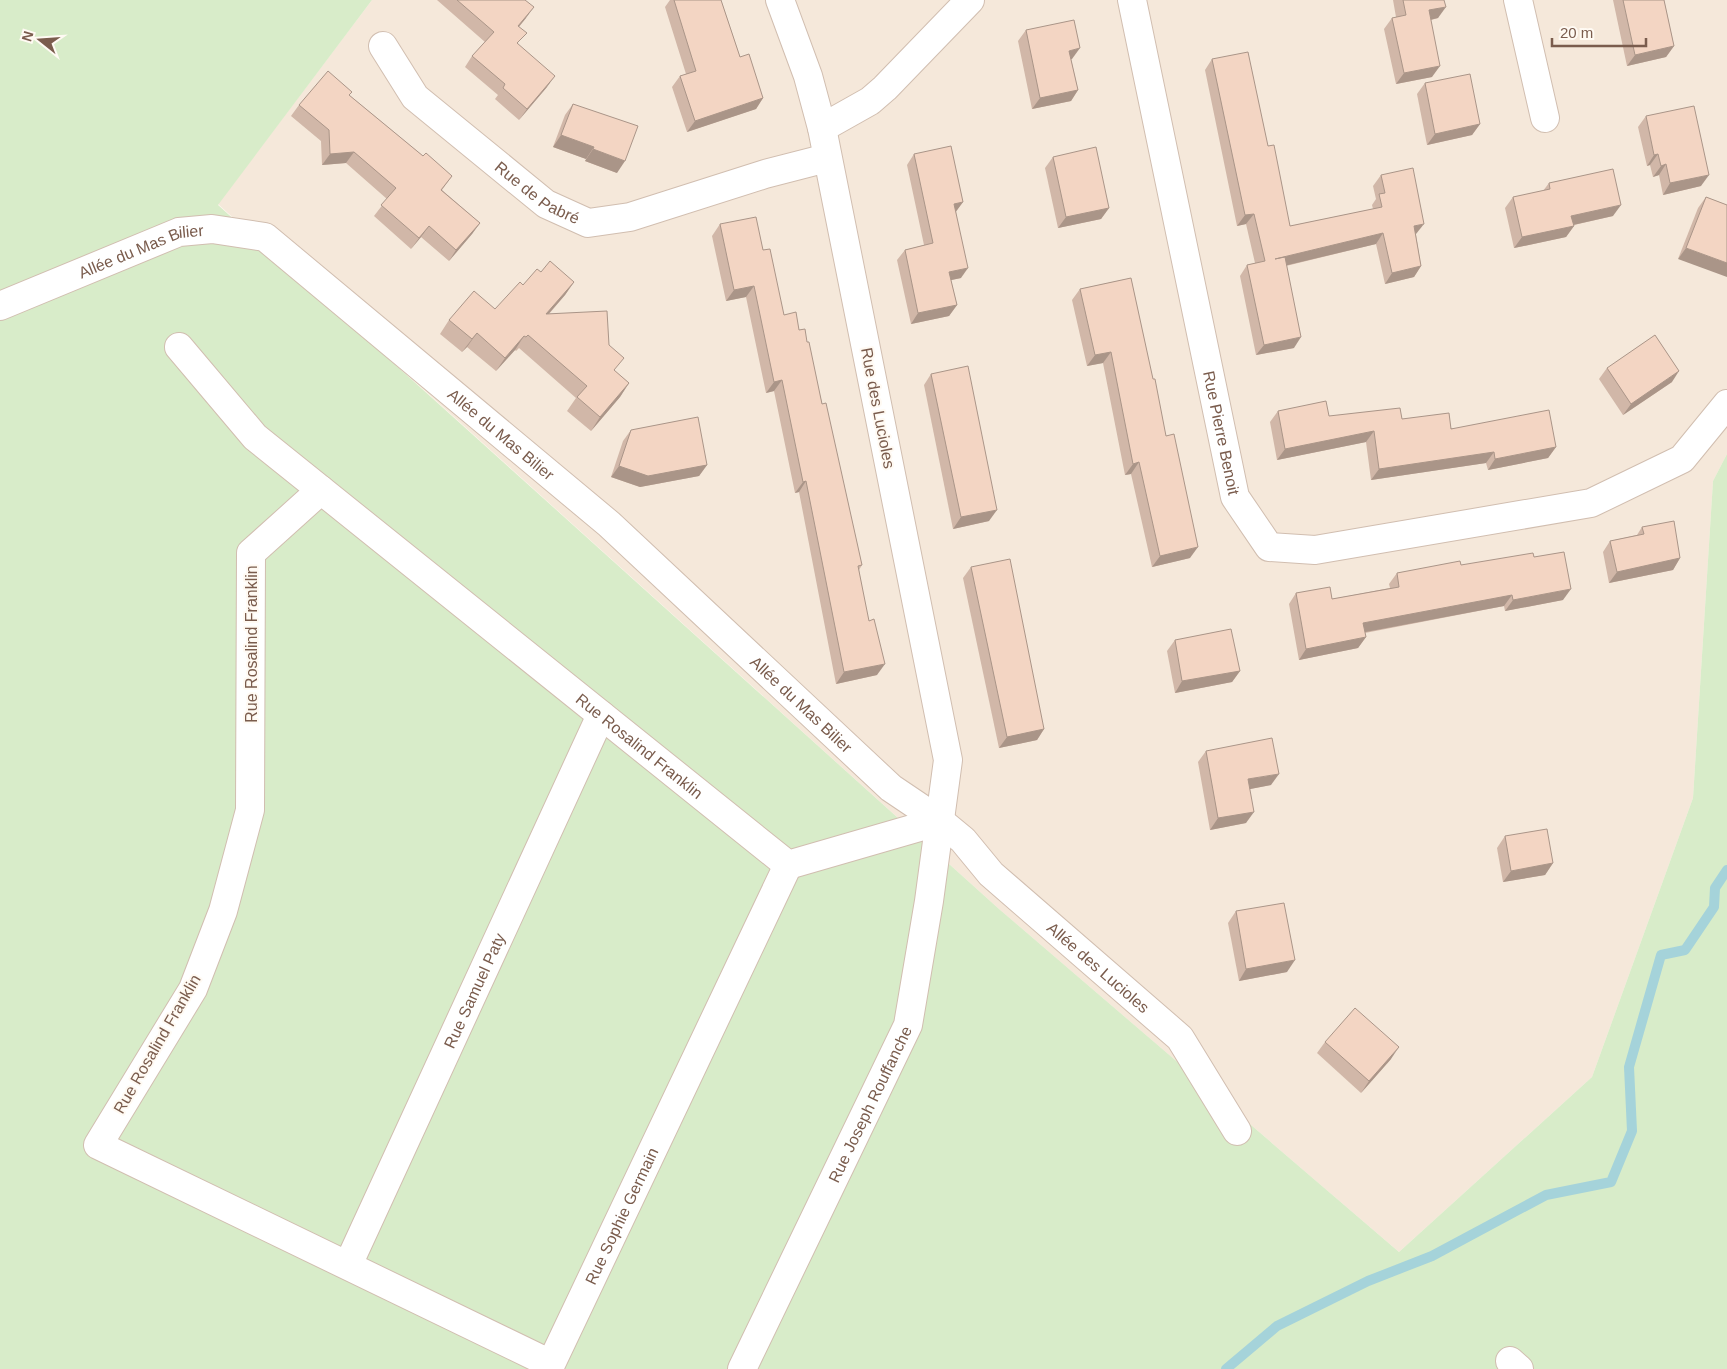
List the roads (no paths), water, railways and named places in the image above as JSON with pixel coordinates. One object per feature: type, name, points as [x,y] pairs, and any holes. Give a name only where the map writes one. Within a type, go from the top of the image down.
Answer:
[{"type":"street","name":"Rue des Lucioles","points":[[780,0],[808,76],[822,128],[948,760],[940,821]]},
{"type":"street","points":[[822,128],[870,101],[885,88],[970,0]]},
{"type":"street","name":"Rue Pierre Benoit","points":[[1132,0],[1236,497],[1269,547],[1315,550],[1591,503],[1682,459],[1727,404]]},
{"type":"street","points":[[1518,0],[1545,118]]},
{"type":"street","name":"Rue de Pabré","points":[[383,46],[415,98],[546,204],[588,223],[630,217],[764,174],[827,158]]},
{"type":"street","name":"Allée du Mas Bilier","points":[[0,306],[179,232],[212,229],[265,237],[609,524],[891,788],[940,821]]},
{"type":"street","name":"Rue Rosalind Franklin","points":[[179,347],[255,437],[788,865]]},
{"type":"street","name":"Rue Rosalind Franklin","points":[[321,490],[251,553],[250,810],[223,911],[193,989],[98,1144],[348,1265]]},
{"type":"street","name":"Rue Samuel Paty","points":[[348,1265],[601,714]]},
{"type":"street","points":[[788,865],[940,821]]},
{"type":"street","name":"Allée des Lucioles","points":[[940,821],[964,840],[991,874],[1180,1038],[1237,1131]]},
{"type":"street","name":"Rue Joseph Rouffanche","points":[[742,1369],[908,1025],[940,821]]},
{"type":"street","name":"Rue Sophie Germain","points":[[348,1265],[551,1364],[788,865]]},
{"type":"waterway","points":[[1226,1369],[1277,1326],[1368,1281],[1432,1256],[1546,1195],[1611,1182],[1632,1131],[1629,1067],[1661,955],[1685,950],[1714,907],[1715,888],[1727,870]]}]
